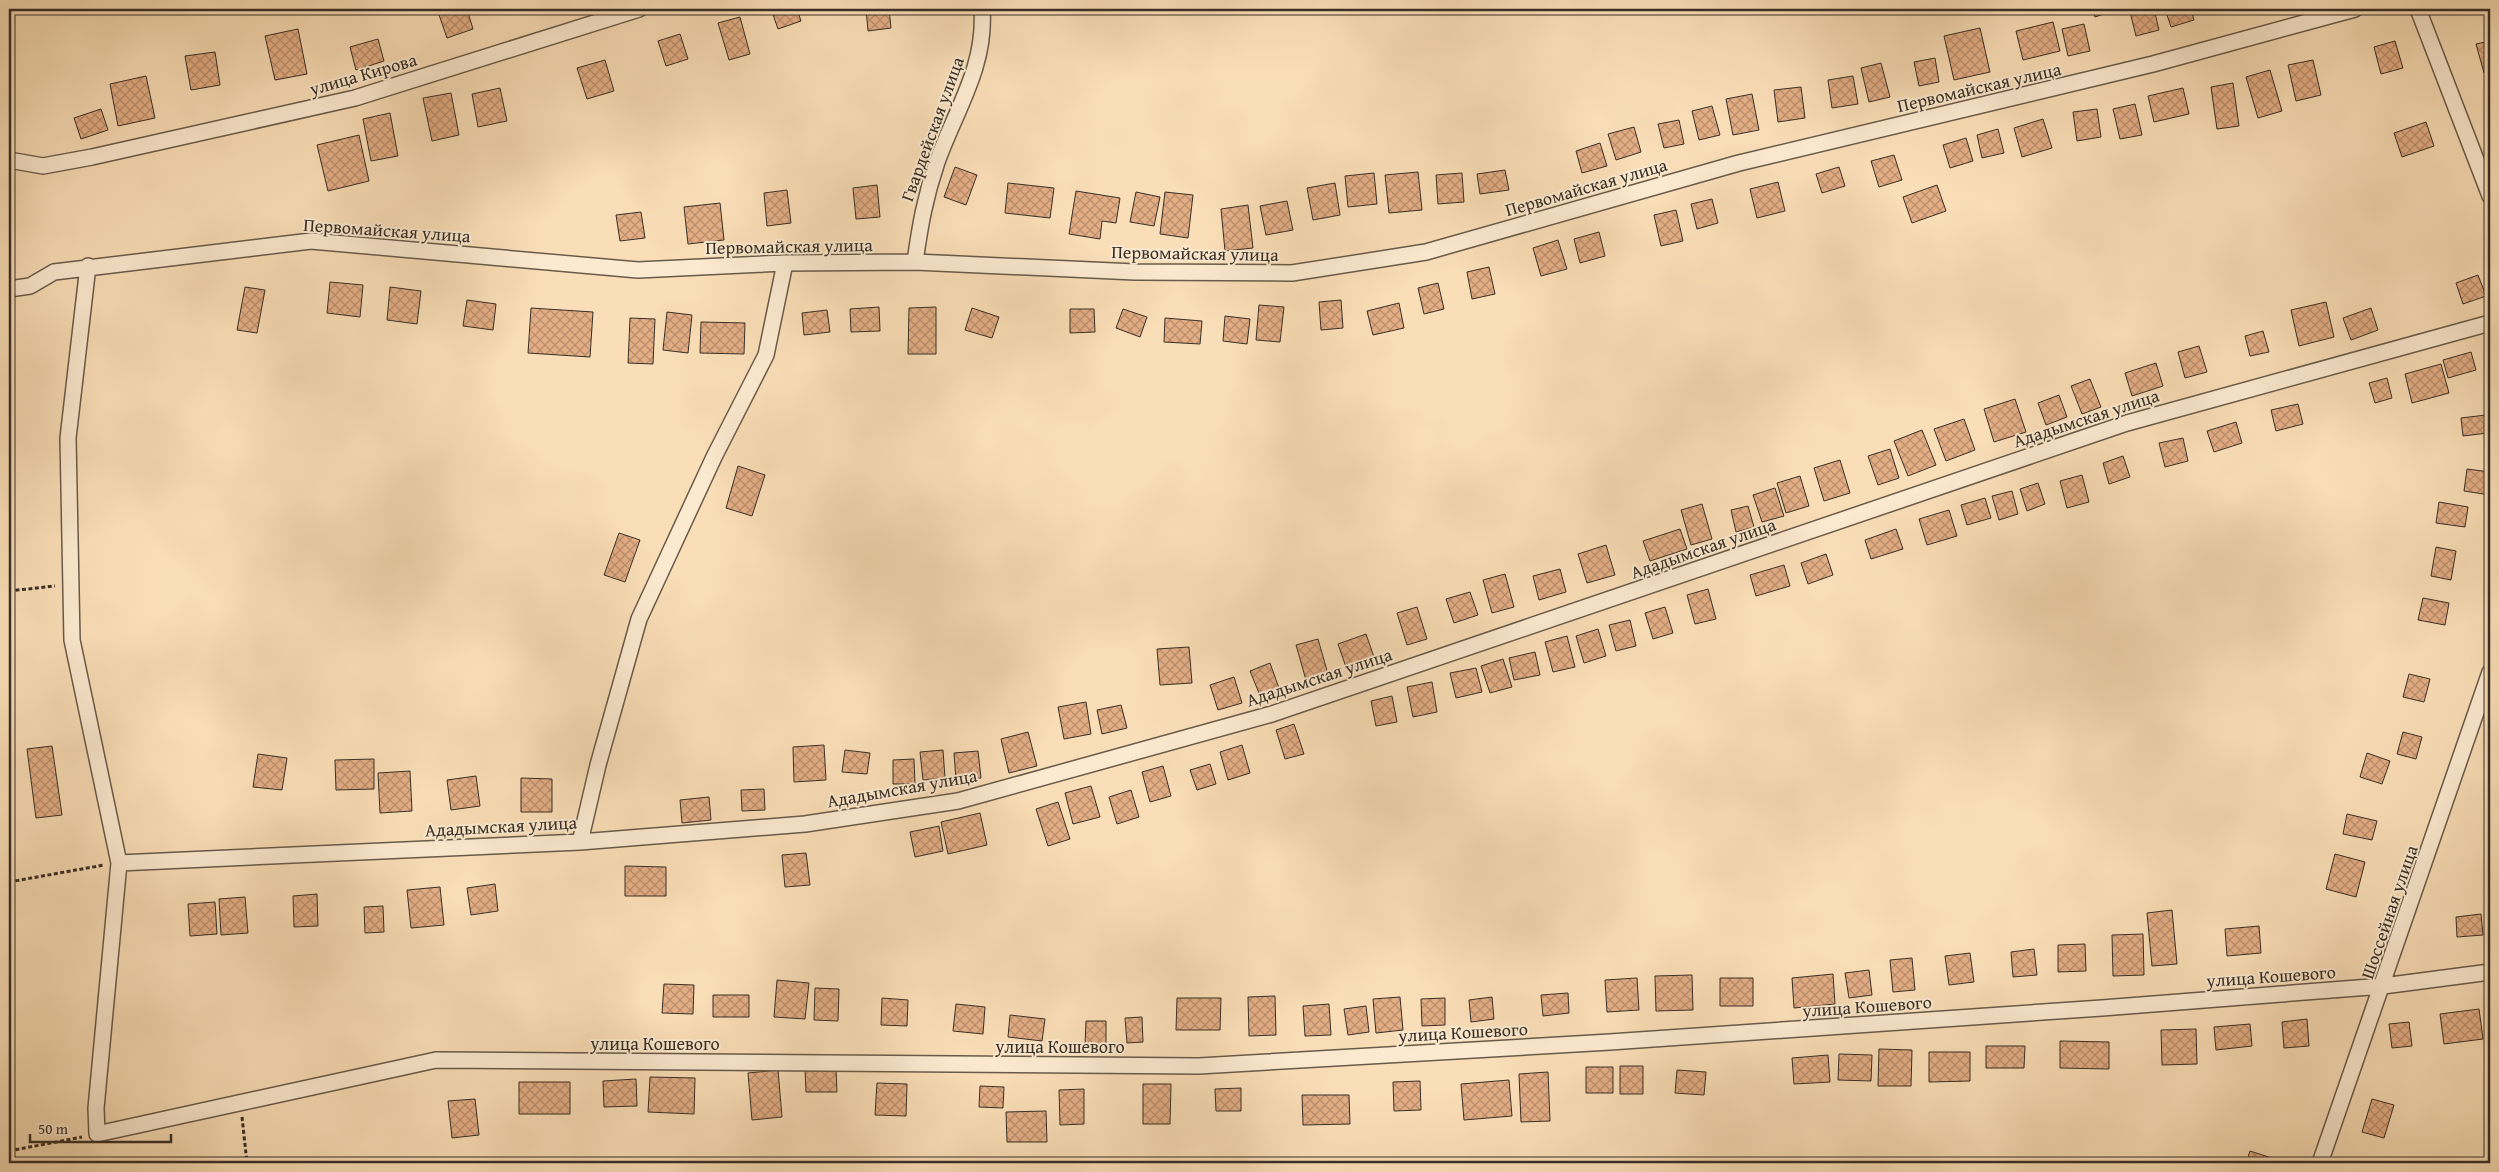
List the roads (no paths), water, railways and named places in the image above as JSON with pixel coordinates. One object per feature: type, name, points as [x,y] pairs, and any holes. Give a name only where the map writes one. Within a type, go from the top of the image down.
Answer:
[{"type":"street","name":"улица Кирова","points":[[9,160],[42,166],[92,157],[355,98],[639,9]]},
{"type":"street","name":"Гвардейская улица","points":[[915,262],[922,207],[938,160],[976,67],[981,46],[982,9]]},
{"type":"street","name":"Первомайская улица","points":[[9,289],[30,286],[54,272],[88,266],[311,241],[638,270],[785,264],[915,262],[1135,272],[1292,273],[1426,252],[1739,163],[2153,64],[2355,9]]},
{"type":"street","points":[[2418,9],[2490,196]]},
{"type":"street","points":[[580,842],[598,765],[639,619],[714,457],[766,355],[785,264]]},
{"type":"street","points":[[88,266],[68,438],[72,640],[119,863]]},
{"type":"street","name":"Ададымская улица","points":[[119,863],[580,842],[805,824],[958,801],[1272,714],[2127,423],[2490,323]]},
{"type":"street","name":"Шоссейная улица","points":[[2320,1163],[2383,986],[2490,672]]},
{"type":"street","name":"улица Кошевого","points":[[119,863],[96,1108],[97,1134],[436,1060],[1199,1066],[1610,1042],[2383,986],[2490,972]]}]
